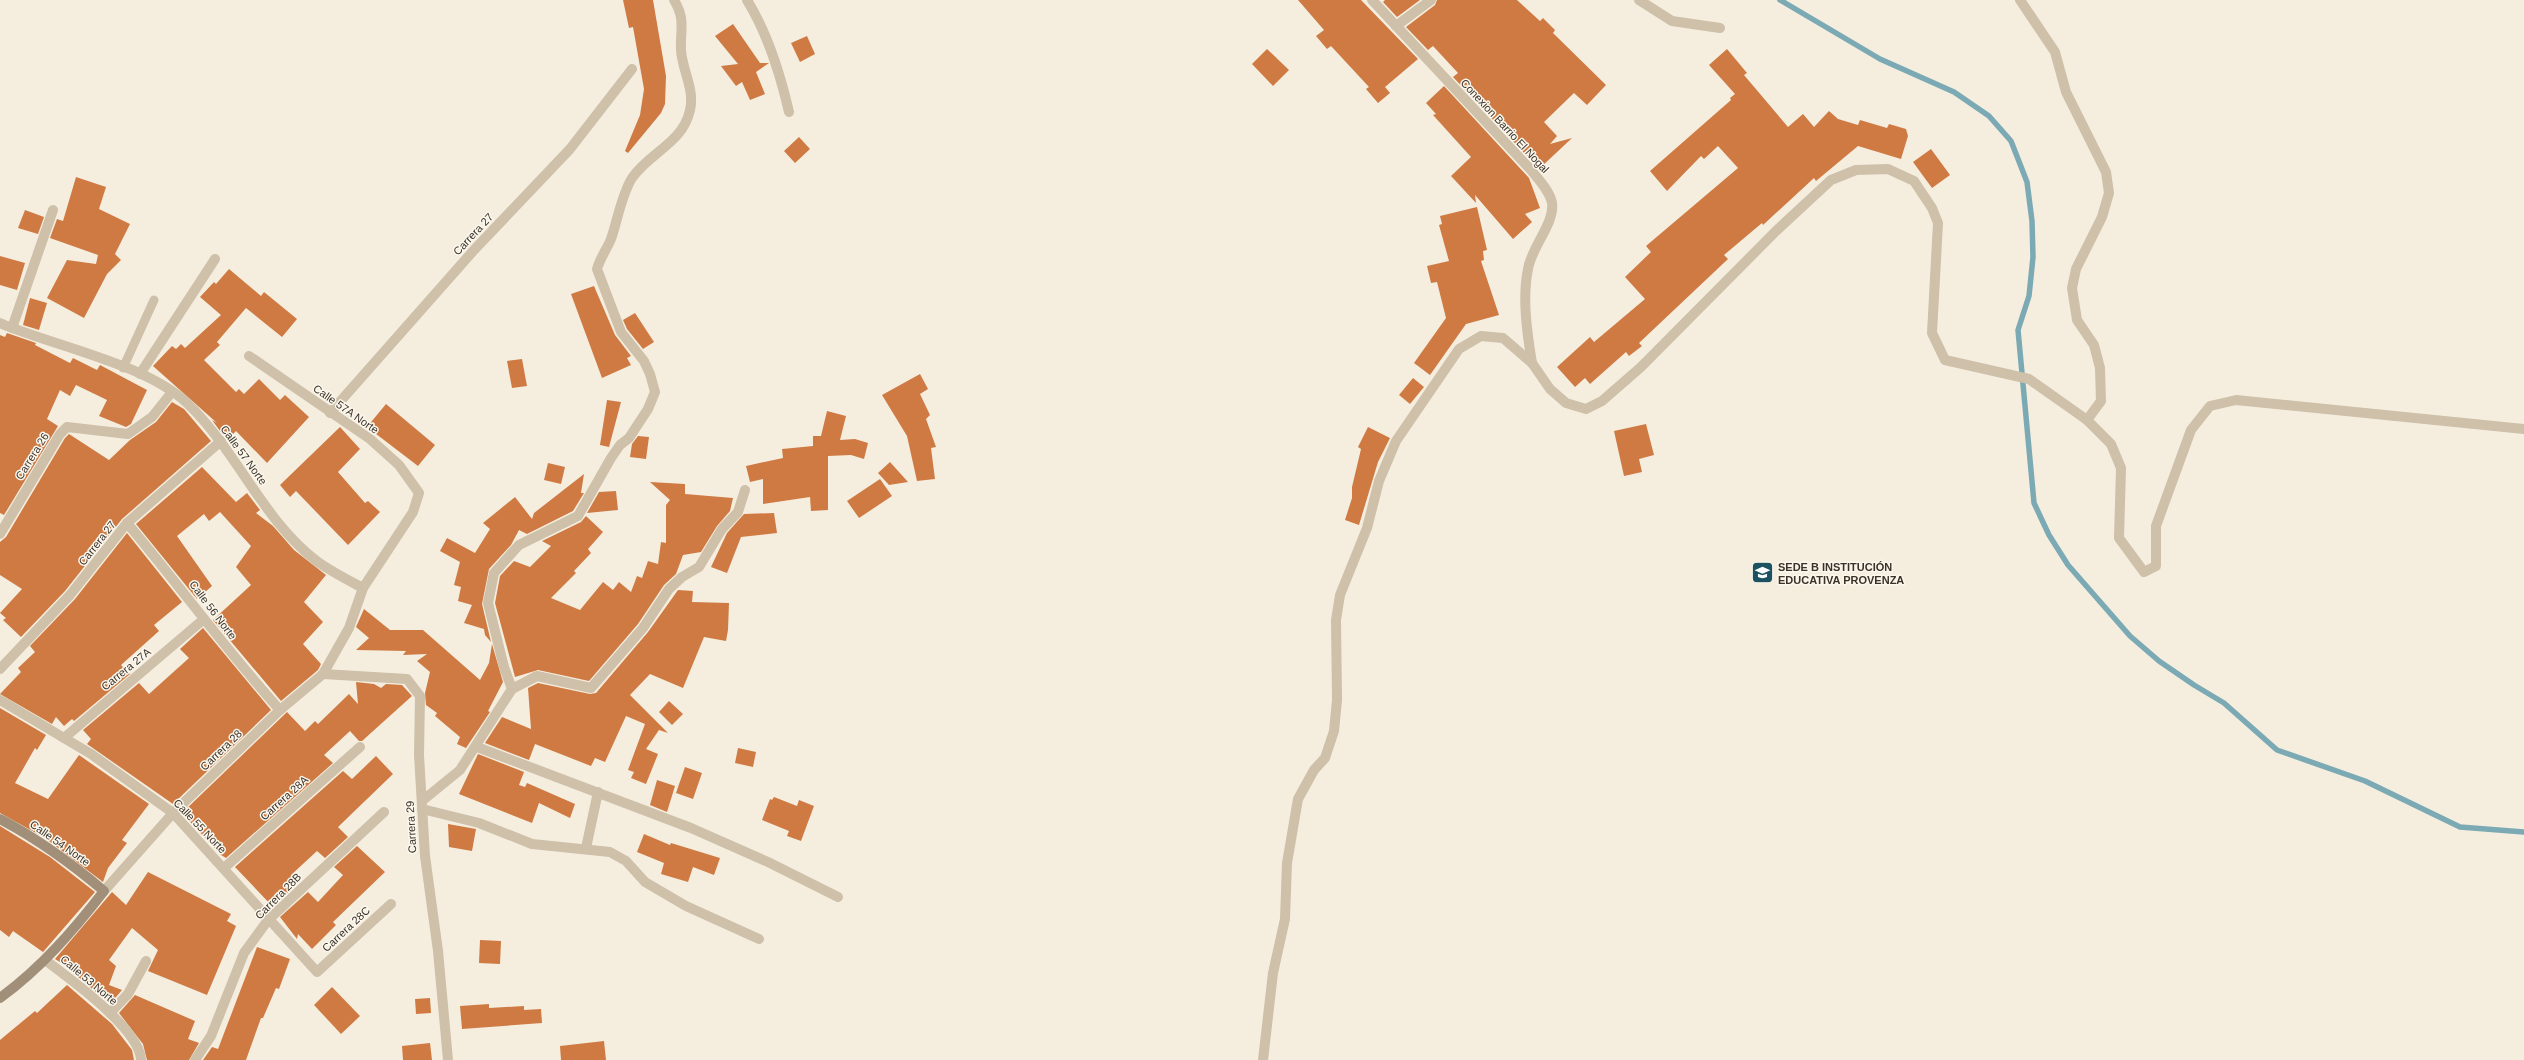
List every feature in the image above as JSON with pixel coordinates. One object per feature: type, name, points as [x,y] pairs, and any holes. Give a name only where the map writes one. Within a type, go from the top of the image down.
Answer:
[{"type":"street","points":[[512,689],[504,667],[488,603],[494,573],[519,545],[578,516],[611,458],[620,445],[629,438],[648,409],[655,392],[650,374],[644,361],[621,332],[597,269],[599,260],[611,238],[631,179],[641,166],[676,137],[685,125],[690,108],[690,88],[681,50],[683,23],[674,0]]},
{"type":"street","points":[[747,0],[764,33],[776,65],[789,112]]},
{"type":"street","name":"Conexion Barrio El Nogal","points":[[1372,0],[1531,170],[1546,189],[1552,204],[1548,224],[1536,246],[1528,268],[1527,323],[1532,363]]},
{"type":"street","points":[[1396,26],[1431,0]]},
{"type":"street","points":[[1639,0],[1672,21],[1720,28]]},
{"type":"street","points":[[2020,0],[2055,52],[2066,92],[2106,172],[2109,193],[2102,217],[2076,270],[2072,288],[2077,320],[2094,345],[2100,368],[2100,401],[2087,420]]},
{"type":"street","name":"Carrera 27","points":[[330,413],[474,250],[570,149],[632,69]]},
{"type":"street","points":[[1263,1060],[1272,973],[1285,919],[1287,863],[1298,799],[1314,770],[1325,758],[1334,731],[1337,700],[1336,620],[1340,595],[1367,528],[1379,481],[1396,441],[1460,349],[1481,336],[1503,338],[1532,363],[1550,389],[1566,403],[1586,409],[1602,401],[1641,367],[1776,231],[1831,180],[1856,170],[1888,169],[1914,181],[1932,208],[1938,223],[1932,333],[1945,360],[2029,379],[2087,420],[2112,444],[2121,468],[2119,538],[2144,572],[2156,566],[2156,526],[2191,430],[2210,406],[2236,400],[2524,429]]},
{"type":"street","points":[[12,328],[53,210]]},
{"type":"street","points":[[140,374],[215,259]]},
{"type":"street","name":"Calle 57 Norte","points":[[0,324],[140,374],[172,392],[188,404],[221,441],[245,478],[294,539],[318,562],[363,588]]},
{"type":"street","name":"Calle 57A Norte","points":[[249,356],[370,439],[409,476],[419,493]]},
{"type":"street","name":"Carrera 26","points":[[0,534],[60,434],[67,428],[128,434],[152,417],[172,392]]},
{"type":"street","name":"Carrera 27","points":[[0,669],[70,595],[128,523],[221,441]]},
{"type":"street","points":[[745,490],[738,512],[722,529],[699,567],[682,577],[669,589],[643,628],[591,688],[536,676],[512,689],[477,747],[460,770],[422,805],[532,844],[586,848],[610,852],[626,861],[645,882],[686,906],[759,939]]},
{"type":"street","name":"Carrera 28","points":[[0,998],[45,960],[70,935],[104,891],[173,813],[280,710],[323,674],[349,628],[363,588],[413,512],[419,493]]},
{"type":"street","name":"Calle 56 Norte","points":[[128,523],[170,573],[245,671],[280,710]]},
{"type":"street","name":"Carrera 27A","points":[[64,738],[204,619]]},
{"type":"street","name":"Carrera 29","points":[[323,674],[407,679],[415,687],[420,696],[422,805],[425,856],[438,951],[448,1060]]},
{"type":"street","name":"Calle 55 Norte","points":[[0,700],[64,738],[173,813],[224,868],[268,920],[317,972]]},
{"type":"street","name":"Carrera 28A","points":[[224,868],[360,747]]},
{"type":"street","points":[[477,747],[691,828],[768,862],[838,898]]},
{"type":"street","points":[[586,848],[598,792]]},
{"type":"street","name":"Carrera 28B","points":[[195,1060],[211,1036],[244,953],[268,920],[384,812]]},
{"type":"street","name":"Calle 54 Norte","points":[[0,819],[27,834],[67,860],[104,891]]},
{"type":"street","name":"Carrera 28C","points":[[317,972],[391,904]]},
{"type":"street","name":"Calle 53 Norte","points":[[45,960],[85,990],[110,1013],[133,1041],[140,1053],[141,1060]]},
{"type":"street","points":[[110,1013],[128,994],[146,961]]},
{"type":"lane","points":[[123,368],[154,300]]},
{"type":"building","points":[[623,0],[653,0],[666,76],[665,104],[661,113],[628,153],[625,151],[640,115],[644,89],[633,27],[629,28]]},
{"type":"building","points":[[1298,0],[1361,0],[1418,59],[1385,87],[1390,93],[1378,103],[1366,89],[1369,87],[1331,46],[1327,49],[1316,36],[1324,30]]},
{"type":"building","points":[[1385,0],[1420,0],[1397,17],[1383,2]]},
{"type":"building","points":[[1437,0],[1517,0],[1540,21],[1543,18],[1555,30],[1553,33],[1606,85],[1587,105],[1574,93],[1544,122],[1557,136],[1550,144],[1572,138],[1539,169],[1453,77],[1458,73],[1433,46],[1428,50],[1406,27],[1435,5]]},
{"type":"building","points":[[733,24],[760,63],[769,63],[756,72],[765,94],[750,100],[742,82],[736,86],[721,66],[738,64],[715,36]]},
{"type":"building","points":[[807,36],[815,54],[800,62],[791,43]]},
{"type":"building","points":[[1267,49],[1289,70],[1273,86],[1252,64]]},
{"type":"building","points":[[1727,49],[1747,73],[1744,75],[1788,127],[1803,114],[1814,127],[1829,111],[1838,119],[1858,125],[1860,120],[1887,128],[1889,124],[1906,129],[1908,136],[1901,159],[1858,146],[1816,181],[1814,178],[1763,225],[1762,223],[1724,255],[1728,259],[1639,343],[1642,346],[1629,356],[1626,352],[1590,384],[1585,378],[1575,387],[1557,367],[1590,337],[1594,342],[1645,299],[1625,277],[1651,252],[1646,246],[1738,168],[1718,146],[1704,159],[1701,156],[1667,191],[1650,171],[1731,100],[1730,98],[1735,94],[1709,65]]},
{"type":"building","points":[[1444,86],[1529,178],[1540,208],[1525,214],[1532,222],[1513,239],[1475,195],[1476,203],[1451,176],[1471,157],[1433,115],[1436,114],[1426,103]]},
{"type":"building","points":[[799,137],[810,149],[795,163],[784,151]]},
{"type":"building","points":[[1931,149],[1950,175],[1932,188],[1913,162]]},
{"type":"building","points":[[76,177],[106,187],[99,209],[130,224],[115,254],[121,260],[107,274],[84,318],[47,298],[67,260],[96,264],[98,255],[50,238],[57,219],[63,221]]},
{"type":"building","points":[[1477,207],[1487,250],[1483,251],[1484,260],[1481,261],[1499,315],[1466,324],[1430,375],[1414,363],[1446,318],[1437,282],[1431,283],[1427,266],[1449,261],[1439,225],[1442,224],[1440,216]]},
{"type":"building","points":[[25,210],[44,217],[38,234],[18,228]]},
{"type":"building","points":[[0,256],[25,263],[17,290],[0,285]]},
{"type":"building","points":[[229,269],[261,296],[264,292],[297,319],[282,337],[246,308],[217,342],[220,345],[204,360],[236,392],[239,389],[244,394],[259,379],[280,400],[285,395],[309,417],[267,463],[236,431],[233,434],[230,432],[223,435],[212,420],[217,423],[153,366],[172,346],[176,349],[181,344],[185,348],[221,315],[200,297],[214,282],[216,284]]},
{"type":"building","points":[[594,286],[615,335],[631,356],[627,358],[631,365],[602,378],[571,294]]},
{"type":"building","points":[[30,298],[47,303],[39,330],[23,325]]},
{"type":"building","points":[[635,313],[654,342],[643,349],[627,329],[623,320]]},
{"type":"building","points":[[7,333],[36,343],[35,345],[70,363],[73,358],[97,370],[100,365],[147,390],[131,424],[126,427],[99,416],[107,400],[76,385],[70,396],[60,390],[47,419],[58,426],[4,515],[0,513],[0,335],[5,337]]},
{"type":"building","points":[[522,359],[527,386],[512,388],[507,361]]},
{"type":"building","points":[[920,374],[928,389],[920,394],[930,415],[926,419],[936,447],[931,448],[935,479],[917,481],[907,436],[882,395]]},
{"type":"building","points":[[1413,378],[1424,387],[1410,404],[1399,395]]},
{"type":"building","points":[[607,400],[621,402],[609,447],[600,445]]},
{"type":"building","points":[[172,402],[184,409],[211,441],[122,519],[65,591],[21,637],[3,620],[6,618],[0,613],[22,589],[0,575],[0,542],[6,537],[65,438],[69,434],[109,460],[130,440],[156,422]]},
{"type":"building","points":[[386,404],[435,445],[418,466],[367,427]]},
{"type":"building","points":[[827,411],[846,416],[840,440],[855,439],[868,443],[864,459],[851,455],[828,456],[828,510],[811,511],[810,497],[763,504],[763,479],[750,482],[746,466],[783,458],[782,449],[813,446],[813,436],[821,436]]},
{"type":"building","points":[[1646,424],[1654,455],[1639,459],[1642,472],[1624,476],[1614,431]]},
{"type":"building","points":[[340,427],[360,449],[338,472],[365,503],[368,501],[380,512],[348,545],[296,491],[290,497],[280,485]]},
{"type":"building","points":[[1368,427],[1390,438],[1378,462],[1359,525],[1345,520],[1352,498],[1352,487],[1361,449],[1358,447]]},
{"type":"building","points":[[638,436],[649,437],[646,459],[630,457],[632,444]]},
{"type":"building","points":[[890,462],[908,482],[889,485],[878,473]]},
{"type":"building","points":[[548,463],[565,467],[561,484],[544,480]]},
{"type":"building","points":[[202,467],[236,502],[247,493],[260,510],[256,513],[273,526],[294,550],[326,575],[304,602],[323,622],[303,644],[321,664],[318,670],[281,701],[213,620],[251,585],[236,567],[251,546],[220,512],[209,521],[204,514],[177,536],[212,586],[197,599],[136,524]]},
{"type":"building","points":[[584,474],[581,493],[584,493],[573,511],[527,534],[519,530],[511,545],[489,569],[482,604],[491,642],[485,635],[484,629],[464,623],[472,605],[458,601],[461,587],[454,585],[460,562],[440,551],[447,538],[475,553],[490,529],[483,523],[515,497],[532,519],[534,513]]},
{"type":"building","points":[[880,479],[892,496],[859,518],[847,501]]},
{"type":"building","points":[[650,482],[685,484],[685,494],[733,498],[730,511],[717,526],[701,552],[683,555],[676,574],[664,585],[638,624],[589,681],[538,670],[515,677],[495,603],[500,576],[514,561],[530,567],[551,546],[542,541],[581,522],[586,516],[603,532],[588,549],[591,553],[574,571],[576,573],[551,598],[580,610],[603,582],[613,590],[619,582],[631,592],[637,576],[642,578],[648,561],[658,564],[661,542],[666,543],[666,505],[670,500]]},
{"type":"building","points":[[616,491],[618,510],[587,513],[599,492]]},
{"type":"building","points":[[774,513],[777,533],[741,537],[727,573],[711,567],[727,533],[744,514]]},
{"type":"building","points":[[127,533],[182,602],[154,625],[159,631],[121,665],[130,674],[74,721],[72,719],[64,726],[56,717],[52,724],[0,694],[21,672],[18,668],[35,652],[30,646],[75,599]]},
{"type":"building","points":[[678,590],[693,591],[692,602],[729,603],[728,630],[726,641],[704,637],[683,688],[650,674],[630,695],[668,733],[659,730],[646,749],[658,754],[646,784],[631,778],[634,772],[628,770],[645,724],[626,716],[605,762],[595,758],[591,766],[535,744],[529,760],[485,743],[502,717],[531,729],[528,688],[538,683],[590,694],[596,693],[648,632]]},
{"type":"building","points":[[364,609],[390,630],[423,630],[480,680],[489,663],[492,644],[503,682],[488,711],[490,712],[466,748],[457,744],[460,737],[435,716],[437,713],[426,705],[425,693],[430,672],[417,661],[427,654],[403,655],[406,651],[356,650],[369,638],[356,627]]},
{"type":"building","points":[[203,628],[271,710],[173,804],[87,744],[91,739],[83,730],[139,683],[149,694],[189,658],[180,649]]},
{"type":"building","points":[[356,682],[374,684],[381,688],[386,684],[402,685],[412,696],[362,741],[359,741],[350,731],[324,755],[333,763],[226,858],[221,855],[182,813],[287,712],[305,731],[315,721],[318,724],[349,694],[358,704]]},
{"type":"building","points":[[669,701],[683,714],[672,725],[659,712]]},
{"type":"building","points":[[0,708],[46,735],[37,750],[35,748],[15,783],[48,799],[79,755],[149,804],[122,840],[127,843],[108,868],[103,882],[45,838],[0,813]]},
{"type":"building","points":[[738,748],[756,752],[753,767],[735,763]]},
{"type":"building","points":[[478,754],[524,772],[519,785],[525,787],[527,783],[575,804],[570,818],[539,803],[532,823],[459,794]]},
{"type":"building","points":[[376,756],[393,774],[338,827],[348,837],[325,858],[317,851],[291,875],[299,882],[273,907],[235,867],[343,771],[352,779]]},
{"type":"building","points":[[685,767],[702,773],[693,799],[676,793]]},
{"type":"building","points":[[657,780],[675,786],[667,812],[650,805]]},
{"type":"building","points":[[774,797],[797,806],[799,800],[814,806],[801,841],[787,836],[789,831],[762,820],[770,799],[772,800]]},
{"type":"building","points":[[448,824],[476,829],[472,851],[449,847]]},
{"type":"building","points":[[0,826],[50,857],[95,892],[43,952],[13,931],[9,937],[0,930]]},
{"type":"building","points":[[644,834],[670,845],[671,843],[720,858],[714,875],[693,867],[688,882],[661,874],[664,863],[637,852]]},
{"type":"building","points":[[357,846],[385,872],[333,922],[336,925],[312,949],[298,934],[297,939],[280,917],[308,892],[318,902],[343,875],[334,867]]},
{"type":"building","points":[[148,872],[231,914],[227,921],[236,926],[207,995],[148,971],[158,950],[132,928],[109,960],[116,966],[109,985],[122,990],[110,1004],[70,970],[71,969],[55,959],[112,892],[126,905]]},
{"type":"building","points":[[480,940],[501,941],[500,964],[479,963]]},
{"type":"building","points":[[257,947],[290,959],[279,989],[276,988],[263,1018],[261,1018],[246,1060],[203,1060],[212,1047],[218,1049]]},
{"type":"building","points":[[67,985],[112,1024],[132,1050],[134,1060],[0,1060],[0,1040],[35,1011],[37,1013]]},
{"type":"building","points":[[332,987],[360,1016],[341,1034],[314,1005]]},
{"type":"building","points":[[135,995],[195,1021],[188,1039],[199,1043],[189,1060],[147,1060],[143,1044],[119,1013]]},
{"type":"building","points":[[430,998],[431,1013],[416,1014],[415,999]]},
{"type":"building","points":[[489,1004],[489,1008],[524,1006],[524,1010],[541,1009],[542,1023],[462,1029],[460,1006]]},
{"type":"building","points":[[604,1041],[606,1060],[561,1060],[560,1046]]},
{"type":"building","points":[[430,1043],[432,1060],[403,1060],[402,1046]]},
{"type":"waterway","points":[[1780,0],[1880,59],[1954,92],[1989,116],[2011,141],[2027,182],[2032,221],[2033,257],[2029,296],[2018,330],[2034,503],[2049,535],[2068,565],[2130,636],[2159,661],[2224,703],[2277,750],[2365,781],[2460,827],[2524,832]]},
{"type":"place","name":"SEDE B INSTITUCIÓN EDUCATIVA PROVENZA","points":[[1763,573]]}]
